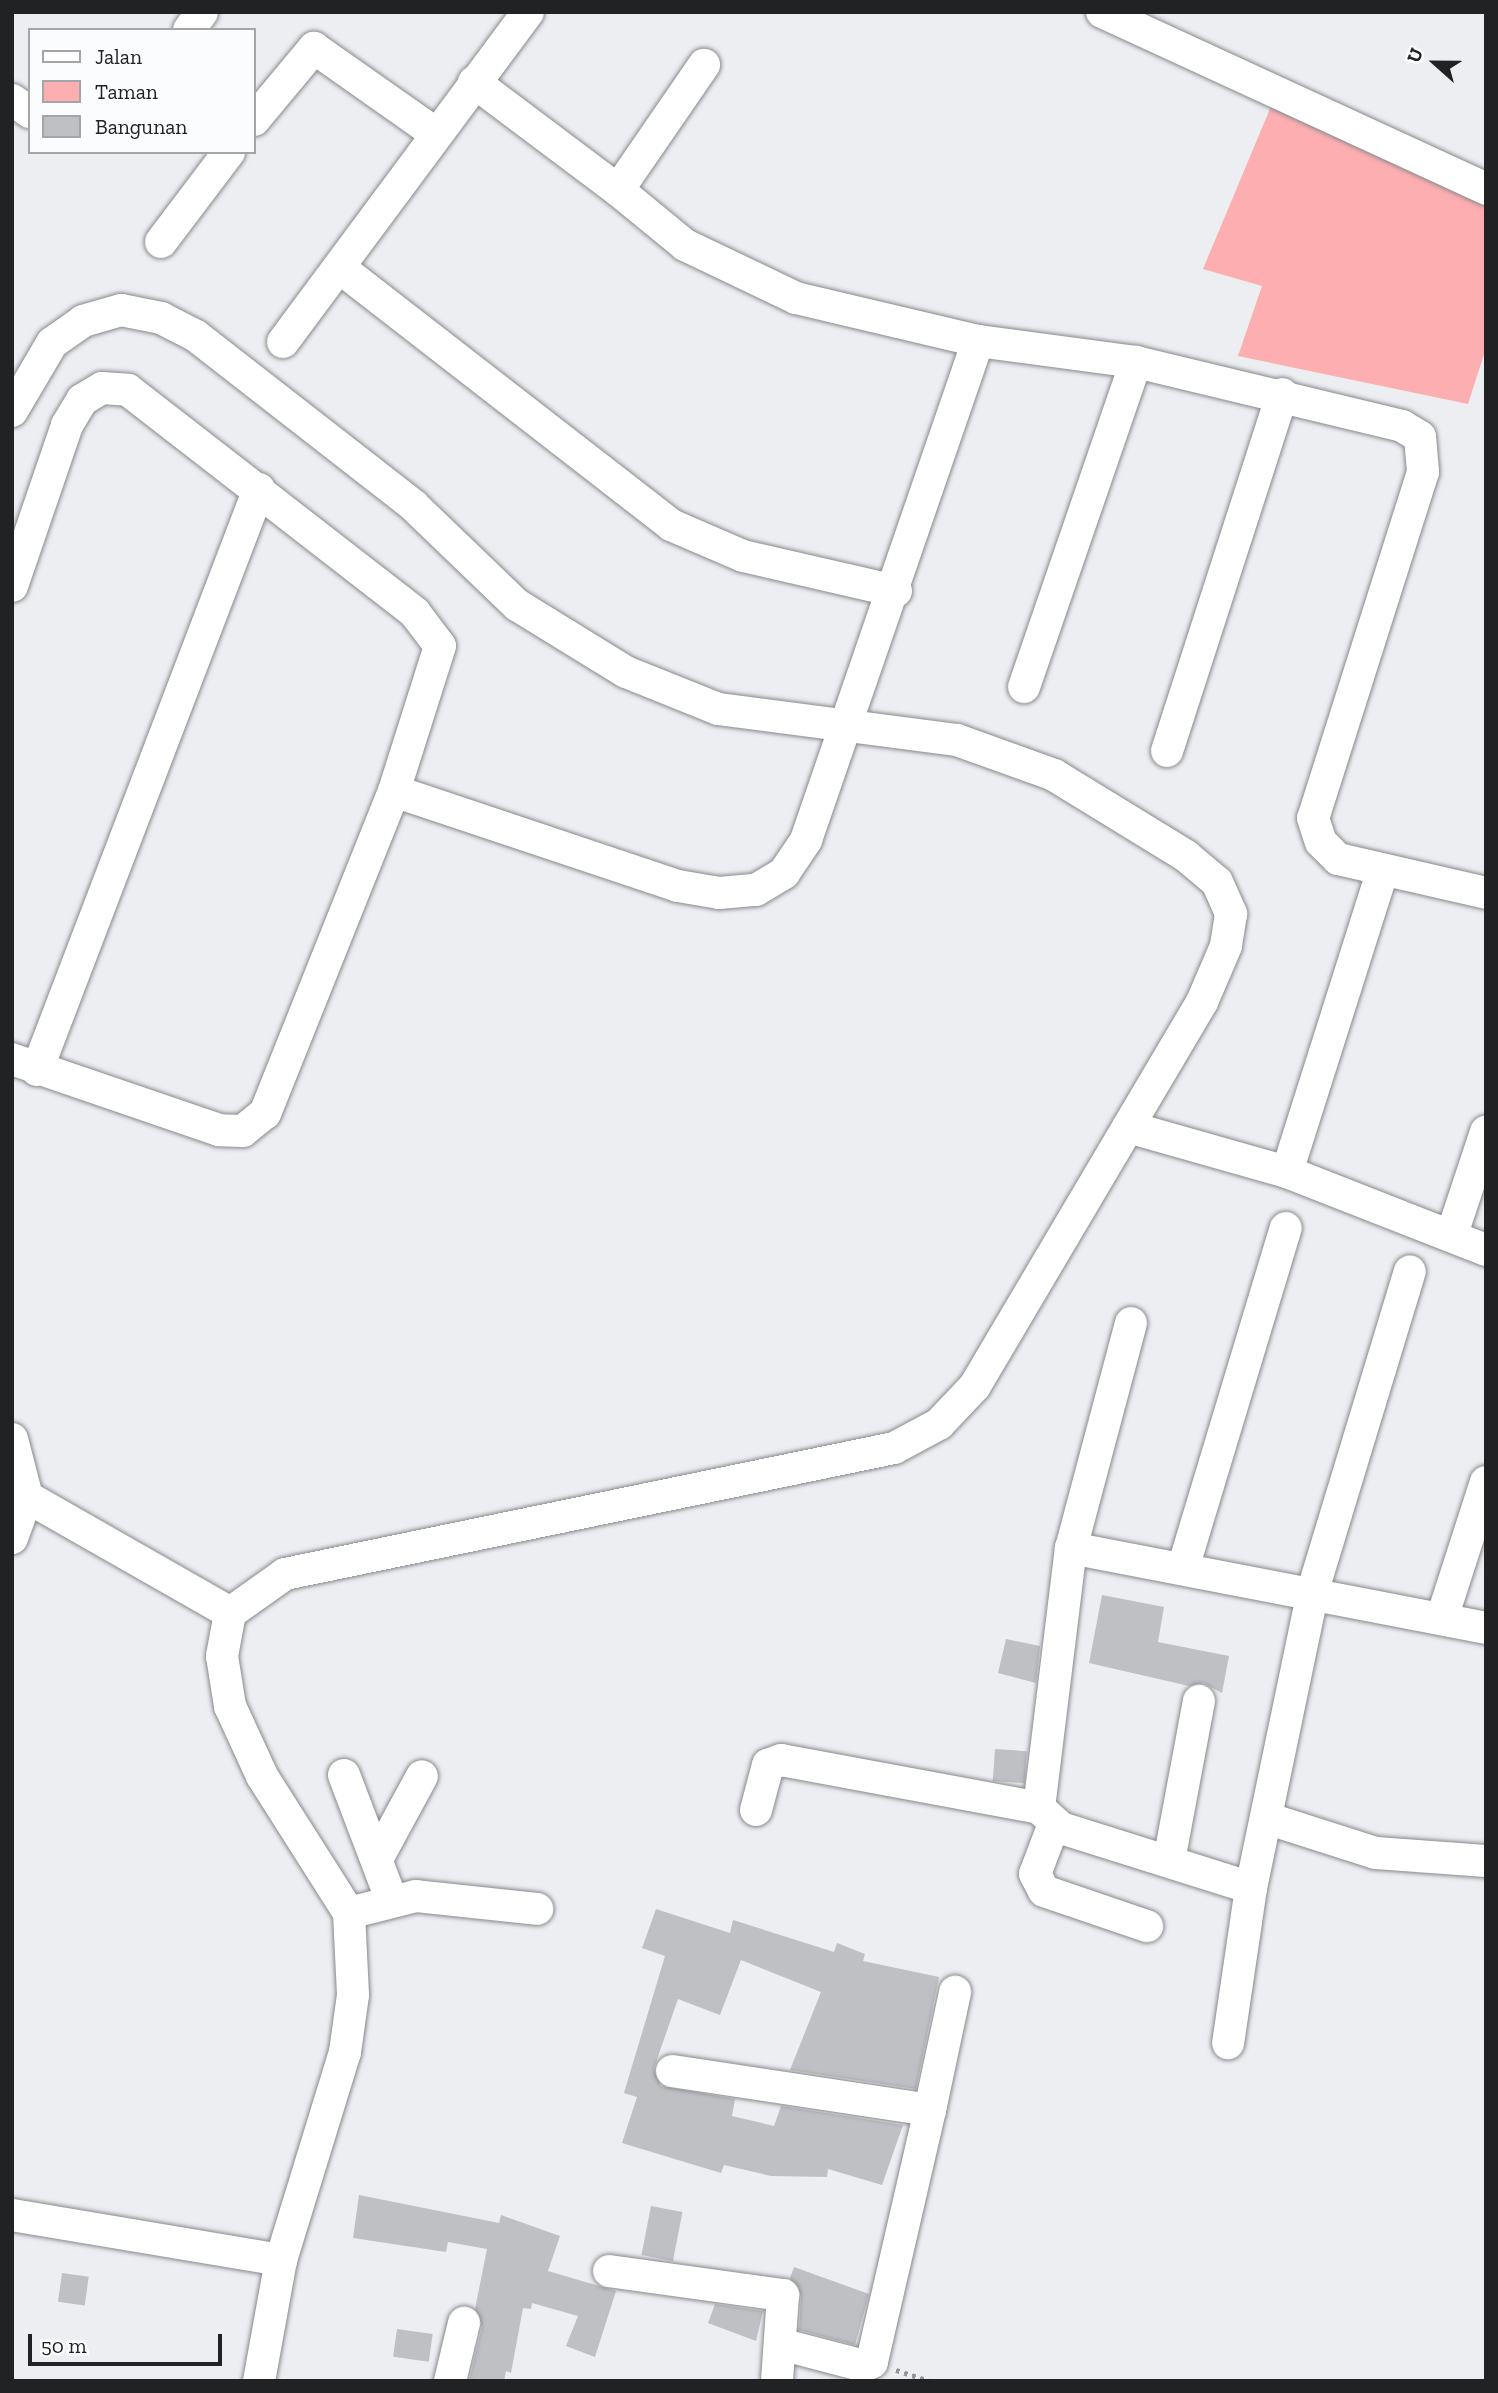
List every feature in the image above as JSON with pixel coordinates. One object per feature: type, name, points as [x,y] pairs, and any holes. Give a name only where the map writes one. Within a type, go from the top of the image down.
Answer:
[{"type":"street","points":[[190,28],[202,12]]},
{"type":"street","points":[[284,342],[435,133],[528,12]]},
{"type":"street","points":[[1102,12],[1486,189]]},
{"type":"street","points":[[256,118],[314,48],[435,133]]},
{"type":"street","points":[[618,190],[704,65]]},
{"type":"street","points":[[474,82],[618,190],[685,245],[796,298],[978,341],[1136,362],[1282,394],[1402,426],[1420,437],[1424,454],[1313,818],[1321,842],[1338,859],[1382,872],[1486,893]]},
{"type":"street","points":[[12,100],[28,111]]},
{"type":"street","points":[[161,242],[227,154]]},
{"type":"street","points":[[340,268],[671,525],[743,556],[895,590]]},
{"type":"street","points":[[12,411],[52,343],[83,321],[121,310],[161,318],[196,336],[414,506],[517,605],[626,672],[718,709],[957,740],[1054,775],[1186,856],[1216,882],[1231,914],[1226,946],[1202,1002],[975,1386],[928,1430],[894,1448],[696,1493],[285,1574],[230,1613],[222,1656],[230,1706],[262,1776],[349,1913],[353,1995],[345,2052],[281,2260],[260,2381]]},
{"type":"street","points":[[394,791],[678,886],[719,893],[756,890],[784,873],[806,840],[843,727],[895,590],[978,341]]},
{"type":"street","points":[[1024,687],[1136,362]]},
{"type":"street","points":[[12,586],[67,425],[82,400],[102,388],[147,399],[415,613],[440,646],[394,791],[265,1113],[243,1131],[219,1130],[25,1065],[259,489]]},
{"type":"street","points":[[1167,751],[1282,394]]},
{"type":"street","points":[[1287,1172],[1382,872]]},
{"type":"street","points":[[1128,1127],[1287,1172],[1452,1234],[1486,1250]]},
{"type":"street","points":[[1452,1234],[1486,1132]]},
{"type":"street","points":[[1184,1565],[1286,1228]]},
{"type":"street","points":[[1228,2043],[1251,1888],[1312,1590],[1410,1271]]},
{"type":"street","points":[[1131,1323],[1072,1548],[1046,1816],[1035,1874],[1044,1891],[1147,1926]]},
{"type":"street","points":[[12,1439],[27,1497],[12,1538]]},
{"type":"street","points":[[1442,1618],[1486,1482]]},
{"type":"street","points":[[27,1497],[230,1613]]},
{"type":"street","points":[[1072,1548],[1184,1565],[1486,1628]]},
{"type":"street","points":[[1168,1861],[1199,1701]]},
{"type":"street","points":[[756,1811],[768,1765],[781,1760],[1046,1816],[1251,1888]]},
{"type":"street","points":[[344,1775],[391,1899]]},
{"type":"street","points":[[377,1859],[422,1776]]},
{"type":"street","points":[[1266,1818],[1376,1853],[1486,1861]]},
{"type":"street","points":[[349,1913],[391,1899],[416,1896],[537,1909]]},
{"type":"street","points":[[784,2345],[864,2366],[872,2362],[955,1992]]},
{"type":"street","points":[[672,2071],[930,2110]]},
{"type":"street","points":[[12,2215],[281,2260]]},
{"type":"street","points":[[609,2271],[783,2295],[784,2345],[777,2381]]},
{"type":"street","points":[[450,2381],[464,2323]]},
{"type":"green space","points":[[1272,104],[1486,200],[1486,348],[1468,404],[1238,356],[1262,286],[1203,269]]},
{"type":"building","points":[[1102,1595],[1164,1607],[1158,1642],[1229,1656],[1222,1693],[1203,1683],[1189,1686],[1089,1663]]},
{"type":"building","points":[[1006,1639],[1040,1646],[1036,1683],[998,1673]]},
{"type":"building","points":[[995,1749],[1027,1751],[1025,1783],[993,1781]]},
{"type":"building","points":[[656,1909],[730,1933],[733,1920],[834,1952],[837,1943],[865,1954],[863,1961],[939,1977],[916,2089],[790,2070],[821,1992],[741,1960],[720,2015],[678,1999],[654,2068],[661,2086],[735,2099],[732,2116],[774,2126],[781,2106],[903,2125],[882,2185],[828,2169],[827,2177],[771,2176],[724,2165],[721,2173],[622,2143],[637,2097],[624,2093],[665,1956],[642,1948]]},
{"type":"building","points":[[359,2195],[499,2223],[501,2215],[560,2236],[548,2271],[616,2291],[595,2357],[566,2346],[578,2316],[532,2303],[531,2309],[523,2308],[511,2373],[506,2371],[504,2381],[469,2381],[482,2327],[475,2309],[487,2249],[448,2242],[446,2252],[353,2238]]},
{"type":"building","points":[[651,2206],[682,2212],[673,2261],[641,2255]]},
{"type":"building","points":[[794,2267],[869,2294],[855,2345],[799,2330],[801,2296],[790,2278]]},
{"type":"building","points":[[62,2273],[89,2277],[85,2305],[58,2302]]},
{"type":"building","points":[[715,2304],[763,2311],[756,2341],[708,2323]]},
{"type":"building","points":[[397,2329],[433,2334],[429,2362],[393,2357]]}]
